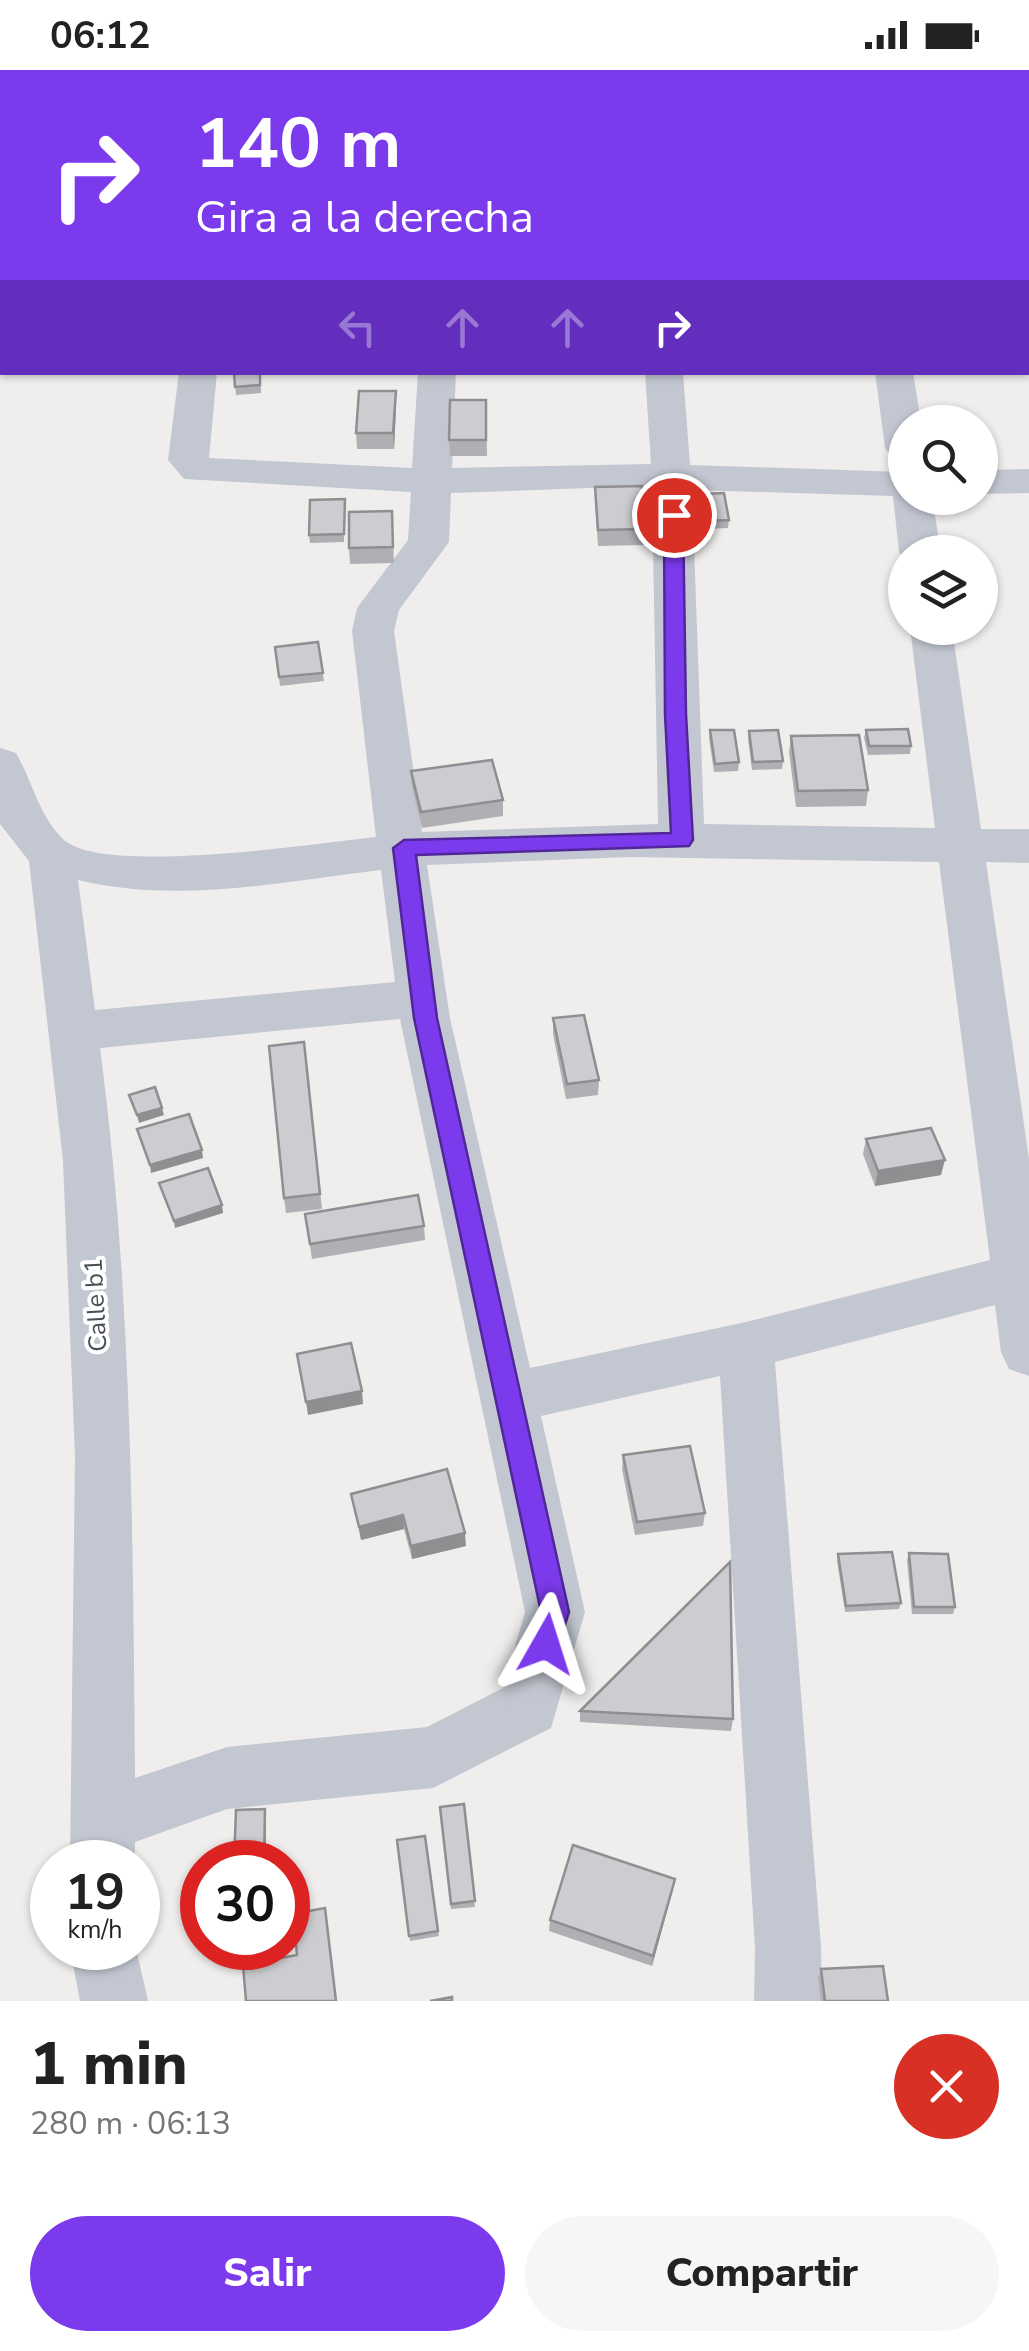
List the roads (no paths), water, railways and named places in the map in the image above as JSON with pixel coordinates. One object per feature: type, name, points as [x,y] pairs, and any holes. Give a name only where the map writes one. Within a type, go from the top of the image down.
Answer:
[{"type":"street","points":[[198,375],[188,460],[198,470],[432,482],[674,476],[888,483]]},
{"type":"street","points":[[107,1840],[227,1778],[433,1757],[529,1707],[555,1612],[423,998],[373,631],[386,594],[416,562],[428,542],[438,375]]},
{"type":"street","points":[[664,375],[674,476],[675,697],[682,840]]},
{"type":"street","points":[[894,375],[899,405]]},
{"type":"street","points":[[998,482],[1029,481]]},
{"type":"street","points":[[933,645],[1023,1274],[1029,1352]]},
{"type":"street","points":[[0,764],[22,822],[52,858],[137,874],[266,870],[404,848],[682,840],[1029,846]]},
{"type":"street","name":"Calle b1","points":[[52,858],[89,1161],[104,1456],[103,1840]]},
{"type":"street","points":[[74,1031],[423,998]]},
{"type":"street","points":[[508,1398],[746,1346],[1023,1274]]},
{"type":"street","points":[[746,1346],[788,1948],[788,2001]]},
{"type":"street","points":[[108,1970],[114,2001]]}]
